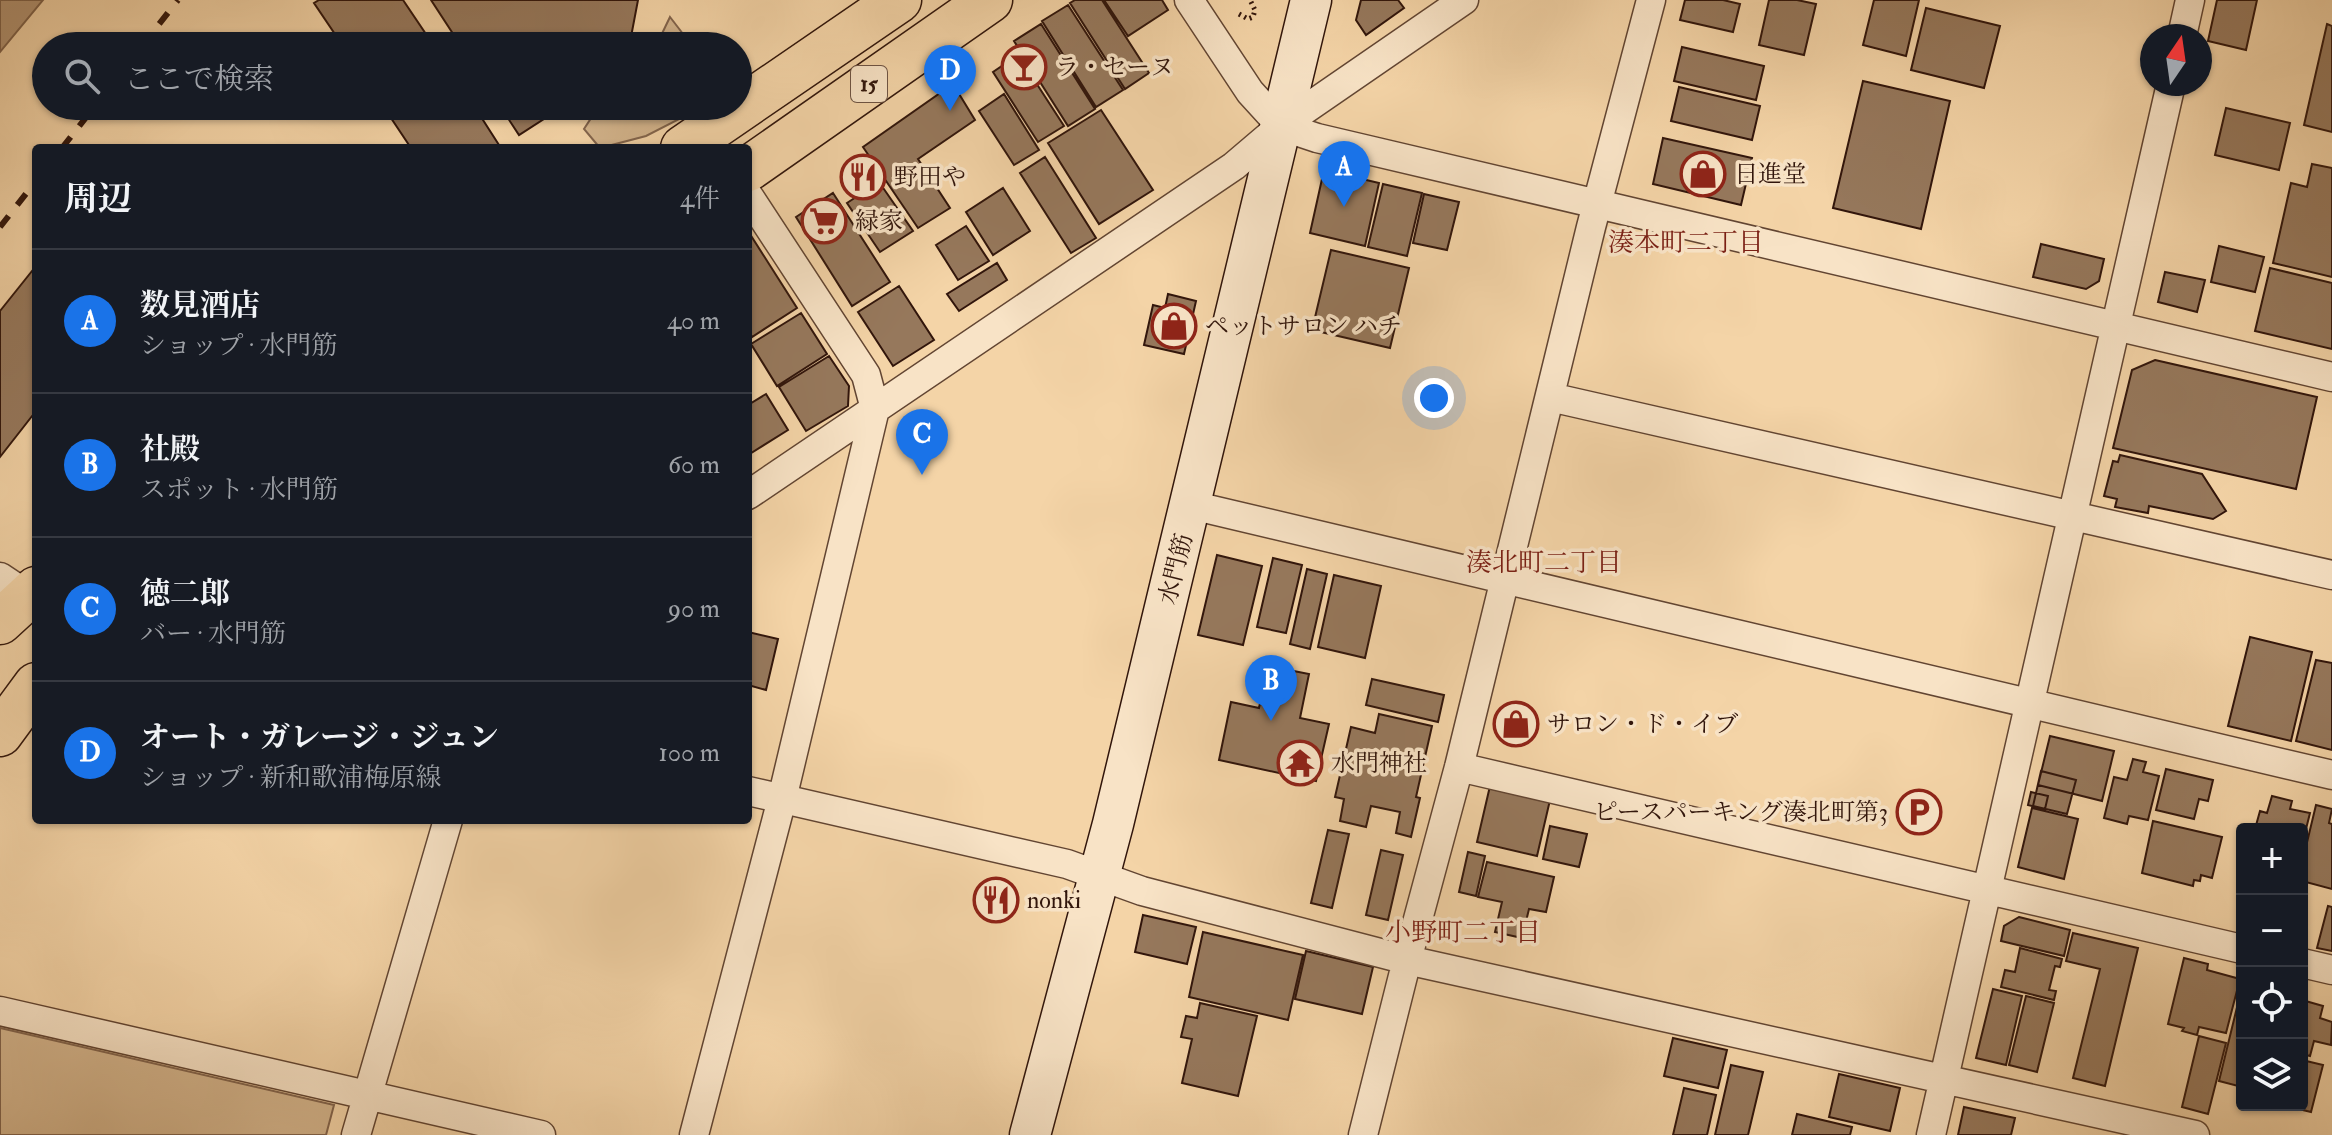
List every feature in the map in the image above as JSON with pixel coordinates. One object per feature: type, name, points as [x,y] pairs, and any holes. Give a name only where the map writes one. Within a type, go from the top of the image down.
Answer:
[{"type":"main road","name":"15","points":[[752,101],[899,0]]},
{"type":"main road","name":"15","points":[[752,166],[990,0]]},
{"type":"main road","name":"15","points":[[689,144],[724,120]]},
{"type":"main road","points":[[0,734],[32,690]]},
{"type":"street","points":[[1189,0],[1250,92],[1281,126],[1317,138],[2332,377]]},
{"type":"street","name":"水門筋","points":[[1030,1135],[1100,876],[1311,0]]},
{"type":"street","points":[[752,492],[1234,166],[1281,126],[1464,0]]},
{"type":"street","points":[[1372,1133],[1407,960],[1459,767],[1597,205],[1651,0]]},
{"type":"street","points":[[2185,24],[2190,0]]},
{"type":"street","points":[[1931,1135],[2168,96]]},
{"type":"street","points":[[694,1135],[782,799],[875,409],[866,375],[752,201]]},
{"type":"street","points":[[1550,397],[2332,575]]},
{"type":"street","points":[[1191,505],[2332,775]]},
{"type":"street","points":[[1459,767],[2236,948]]},
{"type":"street","points":[[752,792],[1067,864],[1142,891],[1407,960],[2195,1135]]},
{"type":"street","points":[[356,1135],[447,824]]},
{"type":"street","points":[[2308,964],[2332,970]]},
{"type":"street","points":[[0,1011],[541,1135]]},
{"type":"path","points":[[1240,14],[1248,19],[1253,17],[1255,10],[1250,0]]},
{"type":"shaded area","points":[[0,0],[43,0],[0,52]]},
{"type":"shaded area","points":[[670,17],[682,32],[663,32]]},
{"type":"shaded area","points":[[590,120],[677,120],[646,136],[615,144],[597,144],[584,129]]},
{"type":"shaded area","points":[[0,1028],[334,1105],[326,1135],[0,1135]]},
{"type":"building","points":[[319,0],[403,0],[425,32],[334,32],[314,3]]},
{"type":"building","points":[[431,0],[638,0],[632,32],[452,32]]},
{"type":"building","points":[[1075,0],[1102,0],[1149,73],[1125,89],[1070,3]]},
{"type":"building","points":[[1104,0],[1162,0],[1168,10],[1128,36]]},
{"type":"building","points":[[1361,0],[1398,0],[1404,8],[1366,35],[1356,20]]},
{"type":"building","points":[[1685,0],[1723,0],[1740,4],[1733,32],[1680,20]]},
{"type":"building","points":[[1769,0],[1816,4],[1804,55],[1759,45]]},
{"type":"building","points":[[1874,0],[1919,0],[1906,56],[1863,45]]},
{"type":"building","points":[[2217,0],[2257,0],[2246,50],[2212,42]]},
{"type":"building","points":[[1068,5],[1123,90],[1096,107],[1042,21]]},
{"type":"building","points":[[1926,8],[2000,26],[1984,88],[1911,70]]},
{"type":"building","points":[[1041,24],[1095,109],[1068,126],[1014,41]]},
{"type":"building","points":[[2327,24],[2332,26],[2332,132],[2304,125]]},
{"type":"building","points":[[1682,47],[1764,66],[1756,100],[1674,81]]},
{"type":"building","points":[[1018,55],[1064,126],[1038,142],[993,72]]},
{"type":"building","points":[[1863,81],[1950,101],[1921,229],[1833,208]]},
{"type":"building","points":[[953,84],[975,120],[918,159],[950,208],[918,228],[863,147]]},
{"type":"building","points":[[1679,87],[1760,106],[1752,140],[1671,121]]},
{"type":"building","points":[[1004,94],[1039,150],[1014,165],[979,111]]},
{"type":"building","points":[[2226,108],[2290,123],[2279,170],[2215,155]]},
{"type":"building","points":[[1101,110],[1153,190],[1099,224],[1048,143]]},
{"type":"building","points":[[392,120],[483,120],[498,144],[408,144]]},
{"type":"building","points":[[509,120],[542,120],[519,135]]},
{"type":"building","points":[[1663,138],[1752,158],[1741,205],[1653,184]]},
{"type":"building","points":[[1045,157],[1096,238],[1071,253],[1020,173]]},
{"type":"building","points":[[2312,164],[2332,168],[2332,277],[2273,263],[2291,183],[2307,187]]},
{"type":"building","points":[[1324,170],[1379,183],[1365,246],[1310,233]]},
{"type":"building","points":[[879,182],[913,231],[880,252],[847,203]]},
{"type":"building","points":[[1383,184],[1422,193],[1407,256],[1368,247]]},
{"type":"building","points":[[1003,188],[1030,231],[993,255],[966,212]]},
{"type":"building","points":[[833,193],[890,282],[852,306],[796,217]]},
{"type":"building","points":[[1424,194],[1459,202],[1447,250],[1413,243]]},
{"type":"building","points":[[966,226],[989,261],[958,280],[936,245]]},
{"type":"building","points":[[752,237],[797,308],[752,337]]},
{"type":"building","points":[[2041,244],[2104,259],[2099,281],[2086,289],[2033,277]]},
{"type":"building","points":[[2219,246],[2264,257],[2255,292],[2211,282]]},
{"type":"building","points":[[1331,250],[1409,268],[1390,348],[1312,330]]},
{"type":"building","points":[[997,263],[1007,280],[959,311],[947,294]]},
{"type":"building","points":[[2270,268],[2332,283],[2332,349],[2255,331]]},
{"type":"building","points":[[32,271],[32,416],[0,457],[0,311]]},
{"type":"building","points":[[2165,272],[2205,280],[2197,312],[2158,302]]},
{"type":"building","points":[[899,286],[934,340],[893,366],[858,312]]},
{"type":"building","points":[[1168,294],[1196,301],[1184,354],[1144,345],[1153,305],[1165,308]]},
{"type":"building","points":[[801,313],[827,354],[777,386],[752,343]]},
{"type":"building","points":[[829,356],[849,386],[848,406],[806,431],[779,387]]},
{"type":"building","points":[[2155,360],[2317,397],[2296,489],[2113,448],[2132,370]]},
{"type":"building","points":[[766,394],[788,430],[752,452],[752,403]]},
{"type":"building","points":[[2120,455],[2202,474],[2226,511],[2213,519],[2149,506],[2148,513],[2115,507],[2117,499],[2104,496],[2113,461],[2118,462]]},
{"type":"building","points":[[1217,555],[1262,566],[1243,645],[1198,635]]},
{"type":"building","points":[[1273,558],[1302,565],[1286,633],[1257,627]]},
{"type":"building","points":[[1307,569],[1327,574],[1310,649],[1290,644]]},
{"type":"building","points":[[1334,575],[1381,586],[1365,658],[1318,647]]},
{"type":"building","points":[[752,633],[778,639],[766,690],[752,686]]},
{"type":"building","points":[[2250,637],[2312,652],[2291,741],[2228,726]]},
{"type":"building","points":[[2316,660],[2332,663],[2332,750],[2296,741]]},
{"type":"building","points":[[1268,666],[1309,674],[1300,718],[1329,724],[1316,781],[1219,760],[1231,702],[1259,708]]},
{"type":"building","points":[[1372,679],[1444,695],[1438,722],[1366,705]]},
{"type":"building","points":[[1379,714],[1432,726],[1416,797],[1420,798],[1411,837],[1396,833],[1400,812],[1371,806],[1366,827],[1340,821],[1344,799],[1335,797],[1351,727],[1375,733]]},
{"type":"building","points":[[2050,736],[2114,751],[2102,801],[2038,785]]},
{"type":"building","points":[[2133,759],[2146,762],[2143,772],[2159,776],[2148,820],[2129,816],[2127,824],[2104,818],[2114,777],[2127,780]]},
{"type":"building","points":[[2166,769],[2213,780],[2208,801],[2199,799],[2194,819],[2156,810]]},
{"type":"building","points":[[2041,771],[2076,780],[2067,814],[2033,806]]},
{"type":"building","points":[[1490,786],[1550,800],[1537,856],[1477,842]]},
{"type":"building","points":[[2031,792],[2048,796],[2045,809],[2028,805]]},
{"type":"building","points":[[2272,796],[2292,801],[2290,809],[2310,813],[2308,823],[2257,823],[2260,811],[2267,813]]},
{"type":"building","points":[[2316,805],[2332,809],[2329,823],[2332,824],[2332,889],[2308,883],[2308,838]]},
{"type":"building","points":[[2032,808],[2078,819],[2064,879],[2018,867]]},
{"type":"building","points":[[2153,821],[2222,837],[2212,878],[2201,875],[2200,881],[2194,880],[2193,886],[2142,873]]},
{"type":"building","points":[[1550,826],[1587,834],[1579,867],[1543,859]]},
{"type":"building","points":[[1328,830],[1349,834],[1332,908],[1311,903]]},
{"type":"building","points":[[1381,850],[1403,855],[1388,920],[1366,915]]},
{"type":"building","points":[[1468,852],[1485,856],[1476,896],[1459,892]]},
{"type":"building","points":[[1487,862],[1554,877],[1546,912],[1529,909],[1522,938],[1495,932],[1502,902],[1478,897]]},
{"type":"building","points":[[2328,906],[2332,907],[2332,951],[2317,948]]},
{"type":"building","points":[[1143,915],[1196,927],[1187,964],[1135,952]]},
{"type":"building","points":[[2019,917],[2070,930],[2064,956],[2001,941],[2004,926]]},
{"type":"building","points":[[1203,932],[1303,955],[1288,1020],[1189,997]]},
{"type":"building","points":[[2073,933],[2138,948],[2105,1086],[2073,1078],[2100,969],[2066,961]]},
{"type":"building","points":[[2020,948],[2062,959],[2060,967],[2055,966],[2049,990],[2056,991],[2054,1000],[2001,987],[2005,970],[2015,972]]},
{"type":"building","points":[[1306,951],[1373,967],[1362,1014],[1295,999]]},
{"type":"building","points":[[2184,958],[2208,964],[2207,970],[2236,978],[2236,994],[2226,1033],[2199,1027],[2197,1035],[2168,1024]]},
{"type":"building","points":[[1993,989],[2022,996],[2006,1065],[1976,1058]]},
{"type":"building","points":[[2026,996],[2054,1003],[2037,1072],[2009,1065]]},
{"type":"building","points":[[2308,1002],[2323,1006],[2320,1018],[2332,1022],[2331,1045],[2314,1041],[2310,1056]]},
{"type":"building","points":[[1200,1003],[1257,1016],[1238,1096],[1182,1083],[1192,1039],[1181,1037],[1186,1016],[1197,1018]]},
{"type":"building","points":[[2236,1011],[2236,1085],[2219,1081]]},
{"type":"building","points":[[2199,1036],[2226,1043],[2208,1114],[2182,1107]]},
{"type":"building","points":[[1673,1038],[1727,1050],[1718,1088],[1664,1076]]},
{"type":"building","points":[[2308,1061],[2323,1065],[2311,1112],[2307,1111]]},
{"type":"building","points":[[1731,1065],[1763,1072],[1748,1135],[1715,1135]]},
{"type":"building","points":[[1839,1074],[1900,1088],[1890,1131],[1829,1117]]},
{"type":"building","points":[[1684,1088],[1716,1095],[1707,1135],[1673,1135]]},
{"type":"building","points":[[1964,1107],[2015,1118],[2011,1135],[1958,1135]]},
{"type":"building","points":[[1797,1114],[1852,1127],[1850,1135],[1792,1135]]},
{"type":"railway","points":[[153,32],[178,0]]},
{"type":"railway","points":[[65,144],[84,120]]},
{"type":"railway","points":[[0,227],[32,186]]},
{"type":"place","name":"ラ・セーヌ","points":[[1024,67]]},
{"type":"place","name":"オート・ガレージ・ジュン","points":[[950,111]]},
{"type":"place","name":"日進堂","points":[[1703,174]]},
{"type":"place","name":"野田や","points":[[863,177]]},
{"type":"place","name":"数見酒店","points":[[1344,207]]},
{"type":"place","name":"緑家","points":[[824,221]]},
{"type":"place","name":"ペットサロン ハチ","points":[[1174,326]]},
{"type":"place","name":"徳二郎","points":[[922,475]]},
{"type":"place","name":"社殿","points":[[1271,721]]},
{"type":"place","name":"サロン・ド・イブ","points":[[1516,724]]},
{"type":"place","name":"水門神社","points":[[1300,763]]},
{"type":"place","name":"ピースパーキング湊北町第3","points":[[1919,812]]},
{"type":"place","name":"nonki","points":[[996,900]]},
{"type":"district","name":"湊本町二丁目","points":[[1686,243]]},
{"type":"district","name":"湊北町二丁目","points":[[1544,563]]},
{"type":"district","name":"小野町二丁目","points":[[1463,933]]}]
